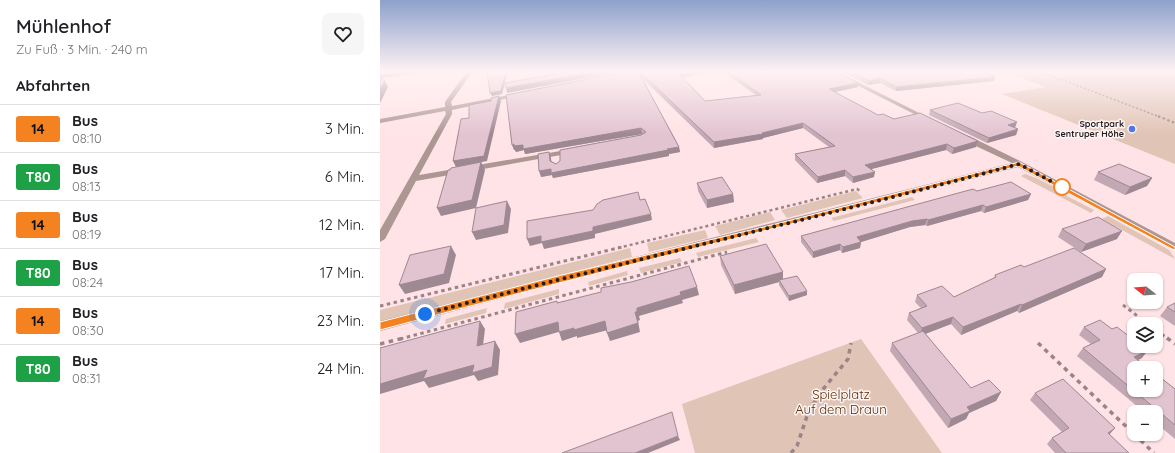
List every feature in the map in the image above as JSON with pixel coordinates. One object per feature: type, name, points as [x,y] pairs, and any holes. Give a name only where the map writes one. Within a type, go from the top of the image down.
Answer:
[{"type":"street","points":[[380,239],[449,114],[448,102],[455,92]]},
{"type":"street","points":[[874,92],[933,122]]},
{"type":"street","points":[[380,121],[530,93]]},
{"type":"street","points":[[962,136],[1019,164],[1175,247]]},
{"type":"street","points":[[413,179],[556,157],[579,149]]},
{"type":"street","points":[[380,326],[562,278],[761,230],[1019,164]]},
{"type":"path","points":[[1094,92],[1175,123]]},
{"type":"path","points":[[380,344],[732,251]]},
{"type":"path","points":[[1123,306],[1138,317]]},
{"type":"path","points":[[1163,335],[1175,344]]},
{"type":"path","points":[[792,453],[797,446],[807,416],[820,394],[848,359],[851,343]]},
{"type":"path","points":[[1038,343],[1127,427]]},
{"type":"path","points":[[1141,441],[1154,453]]},
{"type":"green space","name":"Sportpark Sentruper Höhe","points":[[1014,92],[1175,92],[1175,164],[1002,94]]},
{"type":"green space","points":[[1025,174],[1066,193],[1063,194],[1094,210],[1091,213],[1021,176]]},
{"type":"green space","points":[[856,191],[863,198],[787,218],[781,210]]},
{"type":"green space","points":[[912,197],[915,200],[834,221],[831,218]]},
{"type":"green space","points":[[770,212],[775,220],[720,235],[715,226]]},
{"type":"green space","points":[[1108,216],[1169,250],[1175,259],[1102,219]]},
{"type":"green space","points":[[705,230],[708,238],[649,252],[647,243]]},
{"type":"green space","points":[[756,238],[759,242],[698,257],[696,253]]},
{"type":"green space","points":[[630,248],[632,257],[380,321],[380,310]]},
{"type":"green space","points":[[680,258],[682,262],[641,273],[639,268]]},
{"type":"green space","points":[[627,271],[628,275],[589,286],[588,282]]},
{"type":"green space","points":[[559,289],[559,294],[504,309],[505,303]]},
{"type":"green space","points":[[487,308],[486,313],[445,324],[446,319]]},
{"type":"green space","name":"Spielplatz Auf dem Draun","points":[[861,339],[942,453],[695,453],[682,404]]},
{"type":"building","points":[[521,92],[649,92],[679,147],[551,173],[551,169],[539,171],[538,154],[549,152],[550,161],[556,164],[560,161],[560,150],[641,135],[646,132],[641,128],[523,149],[523,145],[512,145],[506,95]]},
{"type":"building","points":[[661,92],[696,92],[705,101],[761,95],[757,92],[835,92],[878,115],[883,114],[894,119],[920,113],[978,141],[954,148],[947,144],[865,165],[875,172],[853,177],[845,170],[818,177],[795,154],[835,146],[803,123],[762,133],[763,134],[714,142]]},
{"type":"building","points":[[499,96],[484,156],[453,161],[461,119],[469,118],[469,105],[491,101],[491,98]]},
{"type":"building","points":[[958,103],[982,113],[991,111],[1017,122],[1008,125],[1018,129],[989,138],[930,110]]},
{"type":"building","points":[[481,162],[472,200],[437,208],[448,170],[451,168]]},
{"type":"building","points":[[1119,164],[1152,178],[1130,187],[1098,172]]},
{"type":"building","points":[[722,177],[733,194],[707,200],[697,183]]},
{"type":"building","points":[[1011,182],[1031,194],[986,207],[983,205],[928,220],[912,221],[857,237],[861,242],[843,247],[840,244],[813,252],[801,236],[973,189],[977,191]]},
{"type":"building","points":[[638,192],[640,200],[645,199],[651,214],[593,227],[593,231],[541,242],[541,236],[527,239],[527,221],[593,210],[597,204],[603,200]]},
{"type":"building","points":[[507,201],[504,225],[472,232],[476,208]]},
{"type":"building","points":[[1098,217],[1122,231],[1086,244],[1062,229]]},
{"type":"building","points":[[766,244],[783,272],[734,285],[720,256]]},
{"type":"building","points":[[451,246],[444,274],[399,285],[410,255]]},
{"type":"building","points":[[1074,248],[1106,269],[1022,305],[1021,304],[963,327],[953,317],[922,328],[909,313],[927,306],[917,295],[942,286],[954,297],[996,277],[995,275],[1021,265],[1024,267]]},
{"type":"building","points":[[689,266],[697,287],[680,292],[681,295],[637,308],[637,312],[635,312],[638,323],[607,333],[605,321],[574,330],[574,328],[559,332],[558,322],[515,334],[516,312],[557,301],[557,303],[601,292],[601,288],[631,282]]},
{"type":"building","points":[[797,276],[807,291],[789,296],[779,280]]},
{"type":"building","points":[[1175,303],[1175,312],[1167,307]]},
{"type":"building","points":[[1100,320],[1112,329],[1117,327],[1127,335],[1127,353],[1142,353],[1134,357],[1139,361],[1127,361],[1127,385],[1083,348],[1100,340],[1084,327]]},
{"type":"building","points":[[480,321],[477,346],[495,341],[492,367],[472,373],[474,365],[423,379],[427,370],[380,384],[380,348]]},
{"type":"building","points":[[923,331],[971,388],[989,380],[1001,392],[967,407],[970,411],[951,419],[892,343]]},
{"type":"building","points":[[1063,379],[1115,428],[1108,433],[1129,453],[1066,453],[1052,438],[1069,428],[1035,393]]},
{"type":"building","points":[[1163,380],[1175,389],[1175,425],[1163,415],[1163,405],[1151,405],[1142,397],[1163,397]]},
{"type":"building","points":[[672,412],[678,436],[635,453],[562,453]]},
{"type":"bus line","name":"14","points":[[380,326],[562,278],[768,228],[1019,164],[1175,247]]},
{"type":"place","name":"Sportpark Sentruper Höhe","points":[[1132,129]]},
{"type":"route","points":[[425,314],[562,278],[768,228],[1019,164],[1062,187]]}]
